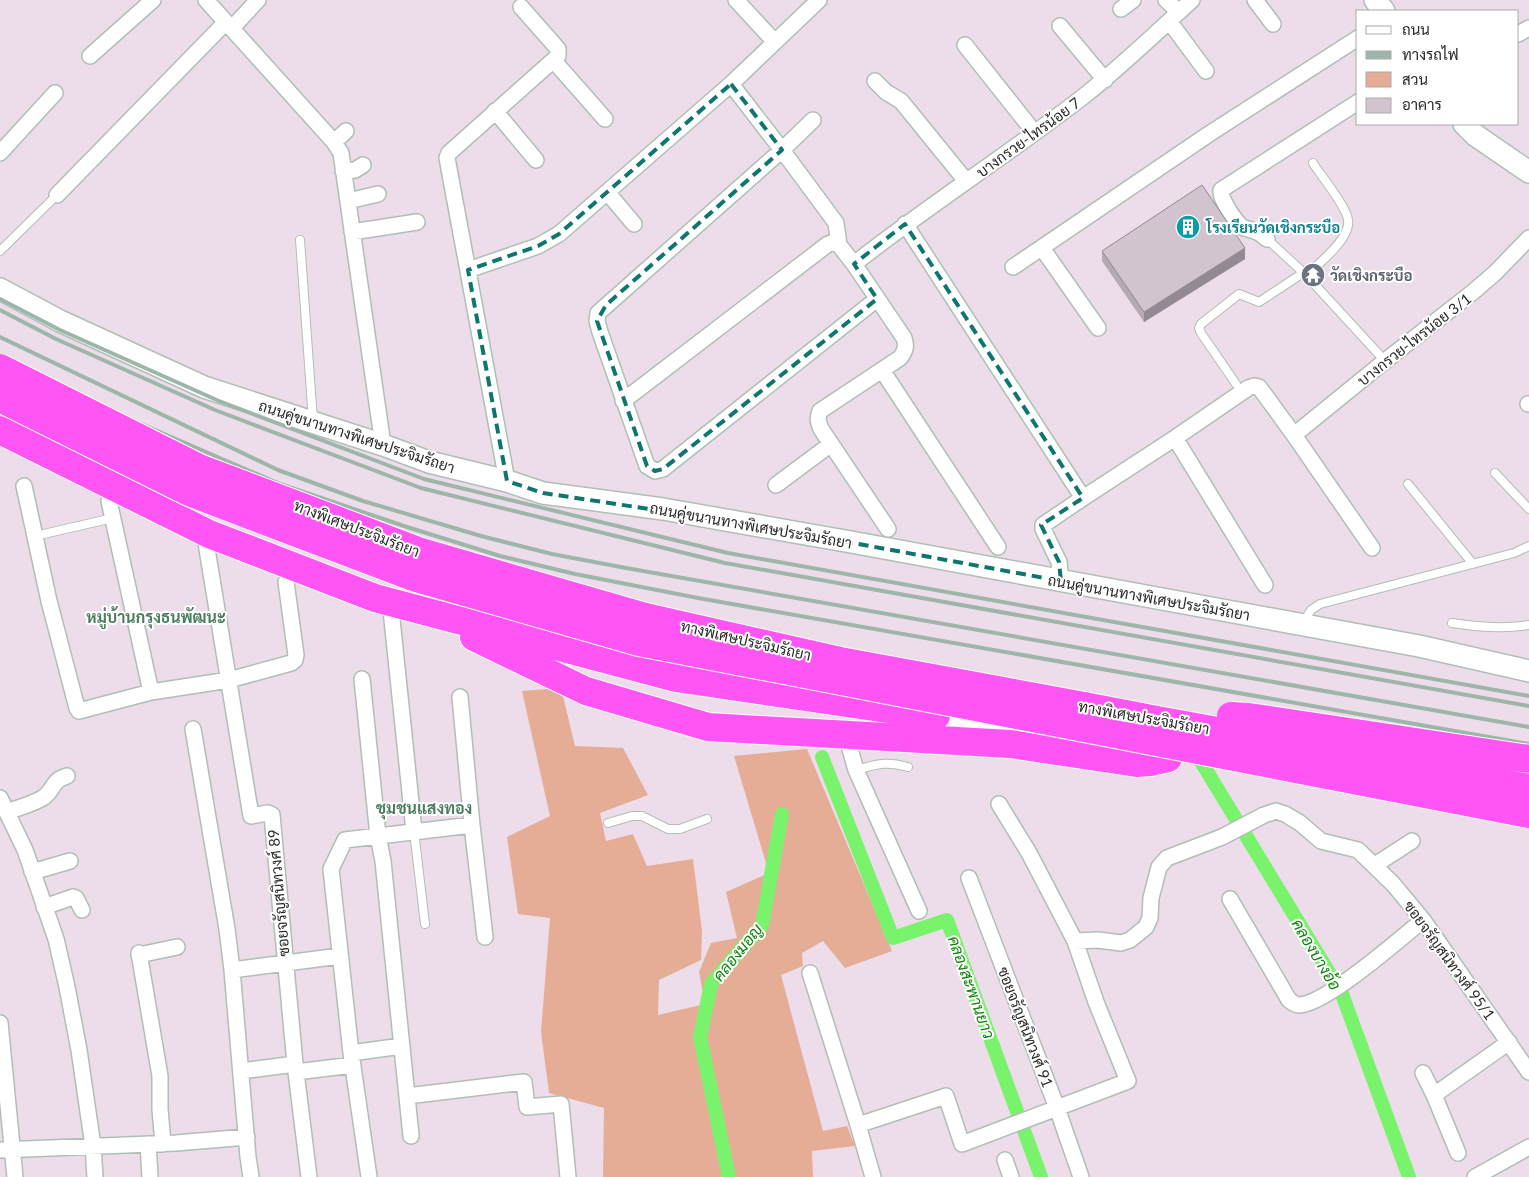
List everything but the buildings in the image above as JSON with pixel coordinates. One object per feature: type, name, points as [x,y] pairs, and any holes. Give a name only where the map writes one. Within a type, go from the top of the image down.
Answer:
[{"type":"highway","name":"ทางพิเศษประจิมรัถยา","points":[[0,368],[199,468],[421,552],[645,617],[840,662],[1529,788]]},
{"type":"highway","name":"ทางพิเศษประจิมรัถยา","points":[[0,398],[189,492],[413,577],[639,642],[1529,814]]},
{"type":"highway","points":[[0,430],[209,534],[375,598],[676,678],[931,706]]},
{"type":"highway","points":[[437,615],[469,634],[586,691],[708,727],[1010,744],[1137,763],[1177,760]]},
{"type":"highway","points":[[1158,720],[1210,715],[1248,717],[1529,759]]},
{"type":"main road","points":[[1465,125],[1475,135],[1529,172]]},
{"type":"main road","name":"ถนนคู่ขนานทางพิเศษประจิมรัถยา","points":[[0,289],[60,321],[204,387],[314,424],[383,444],[429,462],[507,481],[543,493],[662,509],[1061,580],[1419,646],[1529,671]]},
{"type":"main road","points":[[0,403],[150,478],[213,514],[348,567],[393,582],[566,626],[587,628],[628,613],[650,610],[850,652],[911,678],[931,706],[1177,760],[1529,822]]},
{"type":"main road","points":[[931,706],[928,678],[942,670],[1390,751],[1529,774]]},
{"type":"main road","points":[[1385,797],[1390,751]]},
{"type":"street","points":[[90,56],[153,0]]},
{"type":"street","points":[[206,0],[334,142],[341,153],[383,444]]},
{"type":"street","points":[[56,195],[229,25],[258,0]]},
{"type":"street","points":[[736,0],[775,42]]},
{"type":"street","points":[[468,270],[538,246],[559,234],[731,84],[819,0]]},
{"type":"street","points":[[1166,0],[1206,71]]},
{"type":"street","name":"บางกรวย-ไทรน้อย 7","points":[[854,264],[905,224],[1104,80],[1192,0]]},
{"type":"street","points":[[1255,0],[1273,24]]},
{"type":"street","points":[[507,481],[447,158],[449,153],[558,56],[558,49],[521,7]]},
{"type":"street","points":[[1060,26],[1104,80]]},
{"type":"street","points":[[1013,267],[1209,134],[1356,39]]},
{"type":"street","points":[[964,45],[1034,132]]},
{"type":"street","points":[[554,61],[605,118]]},
{"type":"street","points":[[875,81],[886,92],[901,101],[966,181]]},
{"type":"street","points":[[731,84],[836,223],[839,245]]},
{"type":"street","points":[[0,153],[56,93]]},
{"type":"street","points":[[1267,239],[1258,233],[1244,228],[1238,222],[1222,199],[1221,190],[1356,103]]},
{"type":"street","points":[[495,111],[536,160]]},
{"type":"street","points":[[813,120],[782,150],[598,313],[597,321],[600,332],[647,466],[654,471],[664,469],[877,299]]},
{"type":"street","points":[[334,142],[346,131]]},
{"type":"street","points":[[344,171],[355,170],[363,165]]},
{"type":"street","points":[[607,192],[634,224]]},
{"type":"street","points":[[348,201],[378,194]]},
{"type":"street","points":[[352,232],[416,222]]},
{"type":"street","points":[[905,224],[1083,498]]},
{"type":"street","points":[[623,401],[828,244],[834,242],[839,245],[854,264],[904,338],[906,345],[905,351],[900,358],[820,411],[818,416],[818,422],[831,444],[888,529]]},
{"type":"street","name":"บางกรวย-ไทรน้อย 3/1","points":[[1294,435],[1472,292],[1526,246]]},
{"type":"street","points":[[1042,248],[1098,328]]},
{"type":"street","points":[[882,370],[998,547]]},
{"type":"street","points":[[1061,580],[1059,562],[1043,529],[1043,525],[1248,388],[1254,386],[1259,387],[1264,392],[1372,548]]},
{"type":"street","points":[[1175,438],[1265,585]]},
{"type":"street","points":[[776,484],[831,444]]},
{"type":"street","points":[[24,486],[49,601],[77,708],[81,711],[151,692],[229,680],[291,663],[295,660],[296,655],[286,582]]},
{"type":"street","points":[[109,501],[151,692]]},
{"type":"street","name":"ซอยจรัญสนิทวงศ์ 89","points":[[206,543],[251,816],[272,815],[285,964],[309,1177]]},
{"type":"street","points":[[391,610],[414,831]]},
{"type":"street","points":[[362,679],[411,1136]]},
{"type":"street","points":[[460,697],[485,937]]},
{"type":"street","points":[[193,729],[227,929],[251,1177]]},
{"type":"street","points":[[846,735],[856,770],[919,912]]},
{"type":"street","points":[[7,812],[44,797],[54,783],[60,778],[67,776]]},
{"type":"street","points":[[0,798],[25,850],[56,939],[79,1050],[93,1146],[95,1177]]},
{"type":"street","points":[[858,1125],[946,1096],[962,1144],[1128,1081],[1096,1002],[1075,941],[1029,852],[999,804]]},
{"type":"street","points":[[1075,941],[1098,940],[1121,943],[1130,940],[1146,927],[1150,918],[1151,898],[1158,867],[1168,858],[1222,837],[1264,815],[1276,811],[1300,823],[1321,841],[1358,850],[1369,860],[1412,841]]},
{"type":"street","points":[[369,1177],[352,1059],[331,869],[345,840],[472,825]]},
{"type":"street","name":"ซอยจรัญสนิทวงศ์ 95/1","points":[[1369,860],[1393,884],[1423,920],[1529,1072]]},
{"type":"street","points":[[32,872],[70,861]]},
{"type":"street","name":"ซอยจรัญสนิทวงศ์ 91","points":[[969,878],[1053,1110],[1081,1177]]},
{"type":"street","points":[[44,908],[73,896],[82,910]]},
{"type":"street","points":[[1230,899],[1288,1000],[1298,1005],[1309,1003],[1325,995],[1346,981],[1423,920]]},
{"type":"street","points":[[150,1177],[160,1109],[160,1076],[139,954],[177,948]]},
{"type":"street","points":[[232,970],[340,956]]},
{"type":"street","points":[[810,973],[873,1177]]},
{"type":"street","points":[[0,1023],[6,1149],[15,1177]]},
{"type":"street","points":[[1434,1095],[1509,1042]]},
{"type":"street","points":[[241,1071],[296,1068],[352,1059],[402,1046]]},
{"type":"street","points":[[1423,1073],[1458,1153]]},
{"type":"street","points":[[407,1096],[524,1082],[527,1107],[561,1104],[568,1177]]},
{"type":"street","points":[[6,1149],[156,1144],[247,1137]]},
{"type":"street","points":[[1478,1176],[1529,1147]]},
{"type":"street","points":[[1005,1160],[1010,1177]]},
{"type":"lane","points":[[1236,384],[1201,333],[1199,328],[1201,324],[1239,294],[1259,302],[1305,274],[1331,253],[1345,234],[1348,226],[1346,212],[1313,163]]},
{"type":"lane","points":[[0,251],[56,195]]},
{"type":"lane","points":[[1267,239],[1305,274],[1385,361]]},
{"type":"lane","points":[[300,240],[314,424]]},
{"type":"lane","points":[[1495,473],[1529,509]]},
{"type":"lane","points":[[1408,484],[1473,564]]},
{"type":"lane","points":[[35,536],[112,518]]},
{"type":"lane","points":[[1302,624],[1311,610],[1320,604],[1514,553],[1529,546]]},
{"type":"lane","points":[[1452,623],[1473,626],[1518,627],[1529,625]]},
{"type":"lane","points":[[856,770],[877,763],[894,763],[908,767]]},
{"type":"lane","points":[[608,823],[632,816],[642,816],[668,829],[674,829],[706,819]]},
{"type":"lane","points":[[414,831],[425,924]]},
{"type":"highlighted area","points":[[731,84],[782,150],[606,305],[597,321],[647,466],[655,471],[663,469],[877,299],[854,264],[905,224],[1083,498],[1041,525],[1059,562],[1061,581],[749,524],[543,493],[507,481],[468,270],[538,246],[559,234]]},
{"type":"green space","points":[[561,688],[575,746],[623,748],[648,795],[600,813],[606,841],[633,834],[647,866],[693,859],[702,931],[701,960],[659,980],[658,1015],[705,1004],[699,972],[711,943],[737,938],[726,892],[769,873],[734,756],[807,749],[892,951],[845,968],[823,941],[802,953],[803,966],[781,975],[823,1131],[847,1126],[855,1146],[812,1151],[813,1177],[603,1177],[604,1108],[549,1093],[541,1032],[550,918],[518,914],[507,837],[550,816],[522,691]]},
{"type":"waterway","name":"คลองบางอ้อ","points":[[1194,750],[1342,994],[1409,1177]]},
{"type":"waterway","name":"คลองสะพานยาว","points":[[822,757],[893,938],[947,920],[1041,1177]]},
{"type":"waterway","name":"คลองมอญ","points":[[729,1177],[700,1037],[711,984],[762,925],[782,814]]},
{"type":"railway","points":[[0,299],[60,330],[219,401],[424,479],[728,553],[1529,696]]},
{"type":"railway","points":[[0,310],[56,339],[215,410],[421,488],[725,563],[1529,706]]},
{"type":"railway","points":[[0,337],[278,470],[363,501],[481,536],[552,554],[626,568],[1529,727]]},
{"type":"railway","points":[[0,363],[280,484],[500,556],[575,574],[698,598],[1529,744]]},
{"type":"place","name":"โรงเรียนวัดเชิงกระบือ","points":[[1188,227]]},
{"type":"place","name":"วัดเชิงกระบือ","points":[[1313,275]]},
{"type":"district","name":"หมู่บ้านกรุงธนพัฒนะ","points":[[156,616]]},
{"type":"district","name":"ชุมชนแสงทอง","points":[[424,807]]}]
